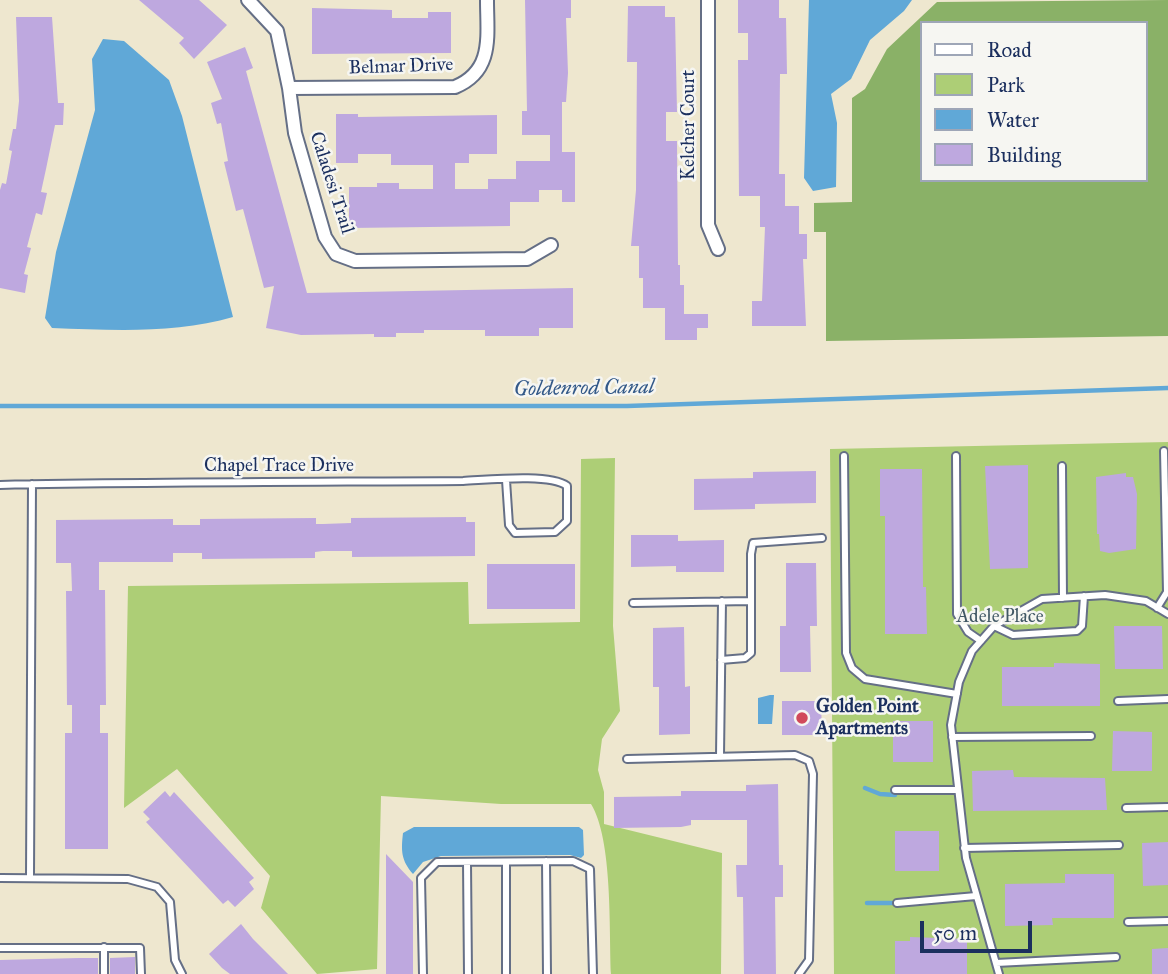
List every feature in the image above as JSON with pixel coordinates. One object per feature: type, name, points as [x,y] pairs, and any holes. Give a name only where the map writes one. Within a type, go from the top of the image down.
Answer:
[{"type":"street","name":"Caladesi Trail","points":[[248,0],[277,31],[295,133],[324,237],[336,254],[355,261],[527,259],[551,244]]},
{"type":"street","name":"Belmar Drive","points":[[289,88],[455,87],[471,80],[482,64],[487,48],[487,0]]},
{"type":"street","name":"Kelcher Court","points":[[708,0],[708,225],[718,249]]},
{"type":"lane","points":[[1157,608],[1167,592],[1164,451]]},
{"type":"lane","points":[[844,456],[846,653],[852,668],[865,679],[957,694]]},
{"type":"lane","points":[[956,456],[957,614],[968,632],[981,641]]},
{"type":"lane","points":[[1062,466],[1063,598]]},
{"type":"lane","name":"Chapel Trace Drive","points":[[0,485],[32,484],[506,480],[559,480],[567,486],[567,521],[555,532],[515,533],[509,526],[506,480]]},
{"type":"lane","points":[[30,877],[32,484]]},
{"type":"lane","points":[[721,660],[745,658],[751,653],[753,543],[822,538]]},
{"type":"lane","points":[[999,974],[964,848],[952,737],[951,725],[957,694],[972,651],[994,626],[1042,599],[1105,595],[1146,601],[1168,614]]},
{"type":"lane","points":[[994,626],[1013,635],[1077,631],[1082,626],[1084,596]]},
{"type":"lane","points":[[720,756],[722,601]]},
{"type":"lane","points":[[634,603],[750,601]]},
{"type":"lane","points":[[1118,701],[1168,699]]},
{"type":"lane","points":[[952,737],[1091,736]]},
{"type":"lane","points":[[626,759],[795,755],[809,761],[813,774],[809,960],[799,974]]},
{"type":"lane","points":[[895,790],[958,790]]},
{"type":"lane","points":[[1126,807],[1168,807]]},
{"type":"lane","points":[[964,848],[1119,845]]},
{"type":"lane","points":[[546,861],[547,974]]},
{"type":"lane","points":[[423,974],[421,878],[437,862],[573,861],[590,869],[593,974]]},
{"type":"lane","points":[[467,862],[468,974]]},
{"type":"lane","points":[[506,862],[506,974]]},
{"type":"lane","points":[[0,878],[128,879],[157,887],[170,902],[175,960],[179,973]]},
{"type":"lane","points":[[897,903],[976,896]]},
{"type":"lane","points":[[1128,922],[1168,921]]},
{"type":"lane","points":[[104,947],[104,974]]},
{"type":"lane","points":[[0,948],[140,948],[141,974]]},
{"type":"lane","points":[[996,963],[1116,957]]},
{"type":"green space","points":[[1168,0],[1168,336],[826,341],[826,232],[814,232],[814,203],[852,202],[852,98],[865,89],[887,49],[937,2]]},
{"type":"green space","name":"Adele Place","points":[[1168,442],[1168,974],[834,974],[830,449]]},
{"type":"green space","points":[[615,458],[613,626],[620,711],[602,739],[598,770],[604,792],[604,824],[722,853],[721,974],[611,974],[606,862],[598,820],[591,804],[501,804],[381,796],[377,969],[317,974],[261,908],[270,876],[177,769],[124,808],[128,586],[468,582],[469,624],[580,622],[581,459]]},
{"type":"water","points":[[809,0],[912,0],[904,11],[870,40],[851,79],[831,94],[837,123],[836,187],[813,191],[804,178]]},
{"type":"water","points":[[103,39],[124,41],[169,80],[182,116],[233,317],[189,326],[120,330],[52,328],[45,318],[56,252],[95,110],[92,59]]},
{"type":"water","points":[[774,695],[772,724],[758,724],[758,698]]},
{"type":"water","points":[[414,827],[579,827],[583,830],[584,855],[581,858],[570,855],[441,856],[423,862],[413,874],[404,860],[402,845],[403,833]]},
{"type":"building","points":[[139,0],[199,0],[227,25],[194,59],[179,43],[184,38]]},
{"type":"building","points":[[525,0],[571,0],[571,18],[566,18],[568,73],[566,102],[562,102],[562,152],[575,152],[575,202],[562,202],[562,190],[539,190],[539,202],[510,202],[510,226],[349,228],[349,187],[377,187],[377,183],[399,183],[399,189],[433,189],[433,165],[391,165],[391,154],[358,154],[358,163],[336,163],[336,114],[358,114],[358,117],[497,115],[497,154],[469,154],[469,163],[455,163],[455,189],[488,189],[488,179],[516,179],[516,161],[550,161],[550,135],[522,135],[522,111],[527,111]]},
{"type":"building","points":[[738,0],[779,0],[779,18],[786,18],[787,74],[780,74],[779,174],[785,174],[785,206],[799,206],[799,234],[807,234],[807,259],[803,259],[806,326],[752,326],[752,301],[762,301],[765,227],[760,227],[760,196],[739,196],[738,60],[748,60],[748,33],[738,33]]},
{"type":"building","points":[[628,6],[665,6],[665,17],[675,17],[677,112],[666,112],[666,141],[677,141],[678,265],[680,285],[684,285],[684,314],[708,314],[708,328],[697,328],[697,340],[665,340],[665,308],[643,308],[639,246],[631,246],[636,190],[637,62],[627,62]]},
{"type":"building","points":[[312,8],[392,10],[392,18],[428,18],[428,12],[451,12],[451,53],[312,54]]},
{"type":"building","points":[[16,17],[52,17],[58,103],[64,103],[63,125],[55,125],[41,192],[47,193],[42,215],[36,213],[27,247],[31,248],[24,274],[28,275],[25,293],[0,288],[0,190],[2,183],[6,184],[12,151],[9,150],[13,129],[16,129],[19,101]]},
{"type":"building","points":[[245,47],[253,68],[246,71],[307,293],[573,288],[573,328],[539,328],[539,336],[485,336],[485,330],[424,330],[424,333],[396,333],[396,337],[374,337],[374,334],[301,335],[266,328],[274,286],[264,288],[243,209],[236,211],[224,162],[228,161],[221,123],[217,124],[211,103],[222,99],[207,62]]},
{"type":"building","points":[[1028,465],[1028,568],[990,569],[985,466]]},
{"type":"building","points":[[880,469],[922,469],[923,587],[926,587],[927,634],[885,634],[885,516],[880,516]]},
{"type":"building","points":[[816,471],[816,503],[755,504],[755,509],[694,510],[694,479],[753,478],[753,472]]},
{"type":"building","points":[[1126,473],[1126,477],[1133,477],[1137,494],[1136,549],[1109,553],[1100,551],[1096,477]]},
{"type":"building","points":[[466,517],[466,522],[475,522],[475,556],[352,557],[352,551],[323,551],[315,552],[315,558],[202,559],[202,553],[173,553],[173,562],[99,562],[99,590],[105,590],[106,705],[100,705],[100,733],[108,733],[108,849],[65,849],[65,733],[72,733],[72,705],[67,705],[66,591],[72,591],[71,563],[56,563],[56,520],[173,519],[173,525],[200,525],[200,519],[316,518],[316,524],[323,524],[351,523],[351,518]]},
{"type":"building","points":[[631,535],[678,535],[678,541],[724,540],[724,572],[676,572],[676,566],[631,567]]},
{"type":"building","points":[[786,563],[816,563],[817,626],[810,626],[811,672],[780,672],[780,626],[786,626]]},
{"type":"building","points":[[487,564],[575,564],[575,609],[487,609]]},
{"type":"building","points":[[1114,626],[1162,626],[1163,669],[1115,669]]},
{"type":"building","points":[[684,627],[685,687],[690,686],[690,734],[659,735],[659,687],[653,687],[653,628]]},
{"type":"building","points":[[1054,663],[1100,664],[1100,706],[1002,706],[1002,667],[1054,667]]},
{"type":"building","name":"Golden Point Apartments","points":[[782,701],[821,701],[822,735],[782,735]]},
{"type":"building","points":[[893,721],[933,721],[933,762],[893,762]]},
{"type":"building","points":[[1113,731],[1152,732],[1152,771],[1112,771]]},
{"type":"building","points":[[1013,770],[1014,777],[1105,778],[1107,810],[973,811],[972,771]]},
{"type":"building","points":[[778,784],[779,865],[783,865],[783,897],[775,897],[776,974],[744,974],[743,897],[737,897],[736,865],[747,865],[747,820],[691,820],[691,825],[681,827],[614,828],[614,797],[681,796],[681,791],[746,791],[746,785]]},
{"type":"building","points":[[165,791],[170,797],[174,792],[254,878],[249,882],[254,889],[235,907],[228,900],[223,904],[146,822],[150,819],[143,812]]},
{"type":"building","points":[[895,831],[939,831],[939,871],[895,871]]},
{"type":"building","points":[[1168,842],[1168,885],[1143,886],[1142,843]]},
{"type":"building","points":[[386,854],[413,882],[413,974],[386,974]]},
{"type":"building","points":[[1065,874],[1114,874],[1114,918],[1052,918],[1053,925],[1005,926],[1005,884],[1065,883]]},
{"type":"building","points":[[241,924],[288,974],[230,974],[222,968],[209,954]]},
{"type":"building","points":[[910,937],[967,939],[967,974],[895,974],[895,941],[910,941]]},
{"type":"building","points":[[1168,948],[1168,974],[1152,974],[1152,949]]},
{"type":"building","points":[[135,957],[135,974],[110,974],[110,958]]},
{"type":"building","points":[[98,958],[98,974],[0,974],[0,960]]},
{"type":"waterway","name":"Goldenrod Canal","points":[[0,406],[627,406],[1168,388]]},
{"type":"waterway","points":[[865,788],[880,794],[895,795]]},
{"type":"waterway","points":[[867,903],[892,903]]},
{"type":"place","name":"Golden Point Apartments","points":[[802,718]]}]
